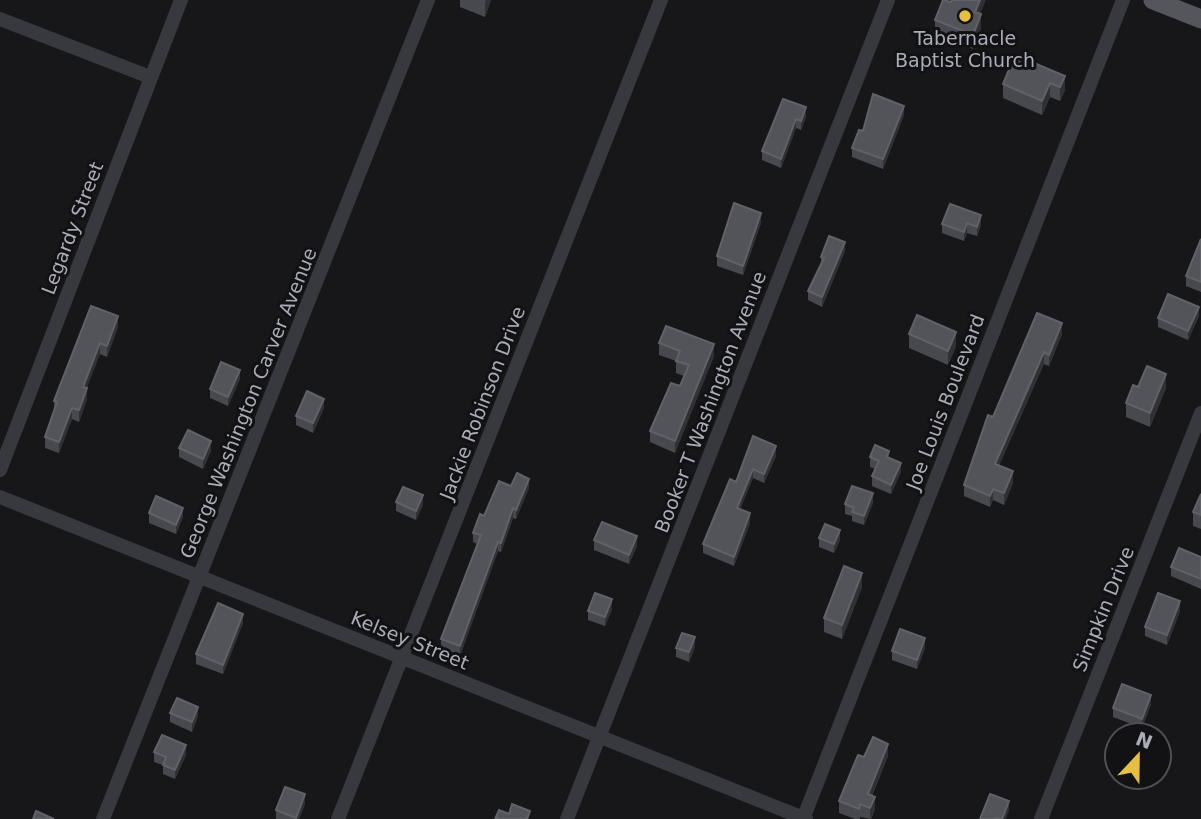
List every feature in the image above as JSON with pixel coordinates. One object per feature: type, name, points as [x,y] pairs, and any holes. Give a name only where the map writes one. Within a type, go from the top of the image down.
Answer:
[{"type":"main road","points":[[1153,0],[1201,19]]},
{"type":"street","name":"Legardy Street","points":[[0,470],[181,0]]},
{"type":"street","name":"George Washington Carver Avenue","points":[[103,819],[428,0]]},
{"type":"street","name":"Jackie Robinson Drive","points":[[338,819],[661,0]]},
{"type":"street","name":"Booker T Washington Avenue","points":[[567,819],[888,0]]},
{"type":"street","name":"Joe Louis Boulevard","points":[[804,819],[1123,0]]},
{"type":"street","points":[[0,19],[150,77]]},
{"type":"street","name":"Simpkin Drive","points":[[1041,819],[1201,413]]},
{"type":"street","name":"Kelsey Street","points":[[0,497],[804,819]]},
{"type":"building","points":[[943,0],[980,0],[975,12],[981,14],[973,35],[935,20]]},
{"type":"building","points":[[1015,55],[1065,76],[1060,87],[1050,83],[1042,101],[1003,84]]},
{"type":"building","points":[[873,94],[904,106],[883,159],[852,148],[859,130],[863,131]]},
{"type":"building","points":[[783,99],[806,107],[801,121],[796,119],[781,159],[762,151]]},
{"type":"building","points":[[734,203],[761,213],[743,266],[717,256]]},
{"type":"building","points":[[950,204],[981,215],[977,227],[967,223],[964,232],[942,224]]},
{"type":"building","points":[[829,236],[845,242],[822,297],[808,291],[824,258],[821,257]]},
{"type":"building","points":[[1201,239],[1201,282],[1186,276]]},
{"type":"building","points":[[1168,294],[1199,307],[1188,331],[1158,318]]},
{"type":"building","points":[[91,306],[118,316],[107,346],[100,343],[83,387],[87,388],[79,410],[72,408],[59,442],[45,437],[57,402],[54,401]]},
{"type":"building","points":[[1037,313],[1062,323],[1049,355],[1044,352],[995,464],[1013,471],[1004,493],[993,489],[990,496],[964,485],[988,415],[993,417]]},
{"type":"building","points":[[917,315],[956,332],[948,351],[909,334]]},
{"type":"building","points":[[666,326],[714,344],[675,441],[650,431],[671,383],[680,386],[689,365],[676,361],[680,351],[659,343]]},
{"type":"building","points":[[221,362],[240,370],[228,397],[210,389]]},
{"type":"building","points":[[1147,366],[1166,374],[1150,413],[1126,403],[1133,385],[1138,387]]},
{"type":"building","points":[[307,391],[324,399],[313,423],[296,416]]},
{"type":"building","points":[[188,430],[211,441],[203,459],[179,448]]},
{"type":"building","points":[[753,436],[776,446],[764,474],[753,469],[737,508],[750,513],[734,557],[703,544],[730,479],[736,482]]},
{"type":"building","points":[[875,445],[889,451],[887,457],[901,463],[891,485],[872,476],[879,461],[870,457]]},
{"type":"building","points":[[517,473],[529,479],[516,510],[513,508],[501,543],[498,542],[460,646],[441,639],[481,535],[473,533],[480,514],[484,516],[499,481],[511,486]]},
{"type":"building","points":[[852,486],[873,493],[864,516],[852,512],[854,508],[845,504]]},
{"type":"building","points":[[403,487],[423,495],[416,511],[396,502]]},
{"type":"building","points":[[1201,494],[1201,515],[1193,512]]},
{"type":"building","points":[[156,496],[183,508],[176,525],[149,513]]},
{"type":"building","points":[[602,522],[637,536],[629,555],[594,540]]},
{"type":"building","points":[[825,524],[840,530],[834,544],[819,538]]},
{"type":"building","points":[[1179,548],[1201,557],[1201,579],[1171,567]]},
{"type":"building","points":[[844,566],[862,573],[842,625],[824,618]]},
{"type":"building","points":[[595,593],[612,599],[605,617],[588,611]]},
{"type":"building","points":[[1158,593],[1180,601],[1167,635],[1145,627]]},
{"type":"building","points":[[218,603],[243,614],[223,665],[196,654]]},
{"type":"building","points":[[900,629],[925,638],[917,660],[892,651]]},
{"type":"building","points":[[682,633],[695,637],[689,652],[676,648]]},
{"type":"building","points":[[1122,684],[1151,695],[1142,719],[1113,708]]},
{"type":"building","points":[[177,698],[198,707],[192,722],[170,713]]},
{"type":"building","points":[[162,735],[186,745],[175,770],[163,765],[166,757],[154,752]]},
{"type":"building","points":[[873,737],[888,744],[868,794],[875,797],[870,808],[860,804],[859,809],[839,801],[858,755],[864,757]]},
{"type":"building","points":[[285,787],[305,794],[296,818],[276,810]]},
{"type":"building","points":[[990,794],[1009,801],[1002,819],[980,819]]},
{"type":"building","points":[[512,804],[530,811],[527,819],[495,819],[499,810],[509,814]]},
{"type":"building","points":[[36,811],[54,819],[33,819]]},
{"type":"place","name":"Tabernacle Baptist Church","points":[[965,16]]}]
